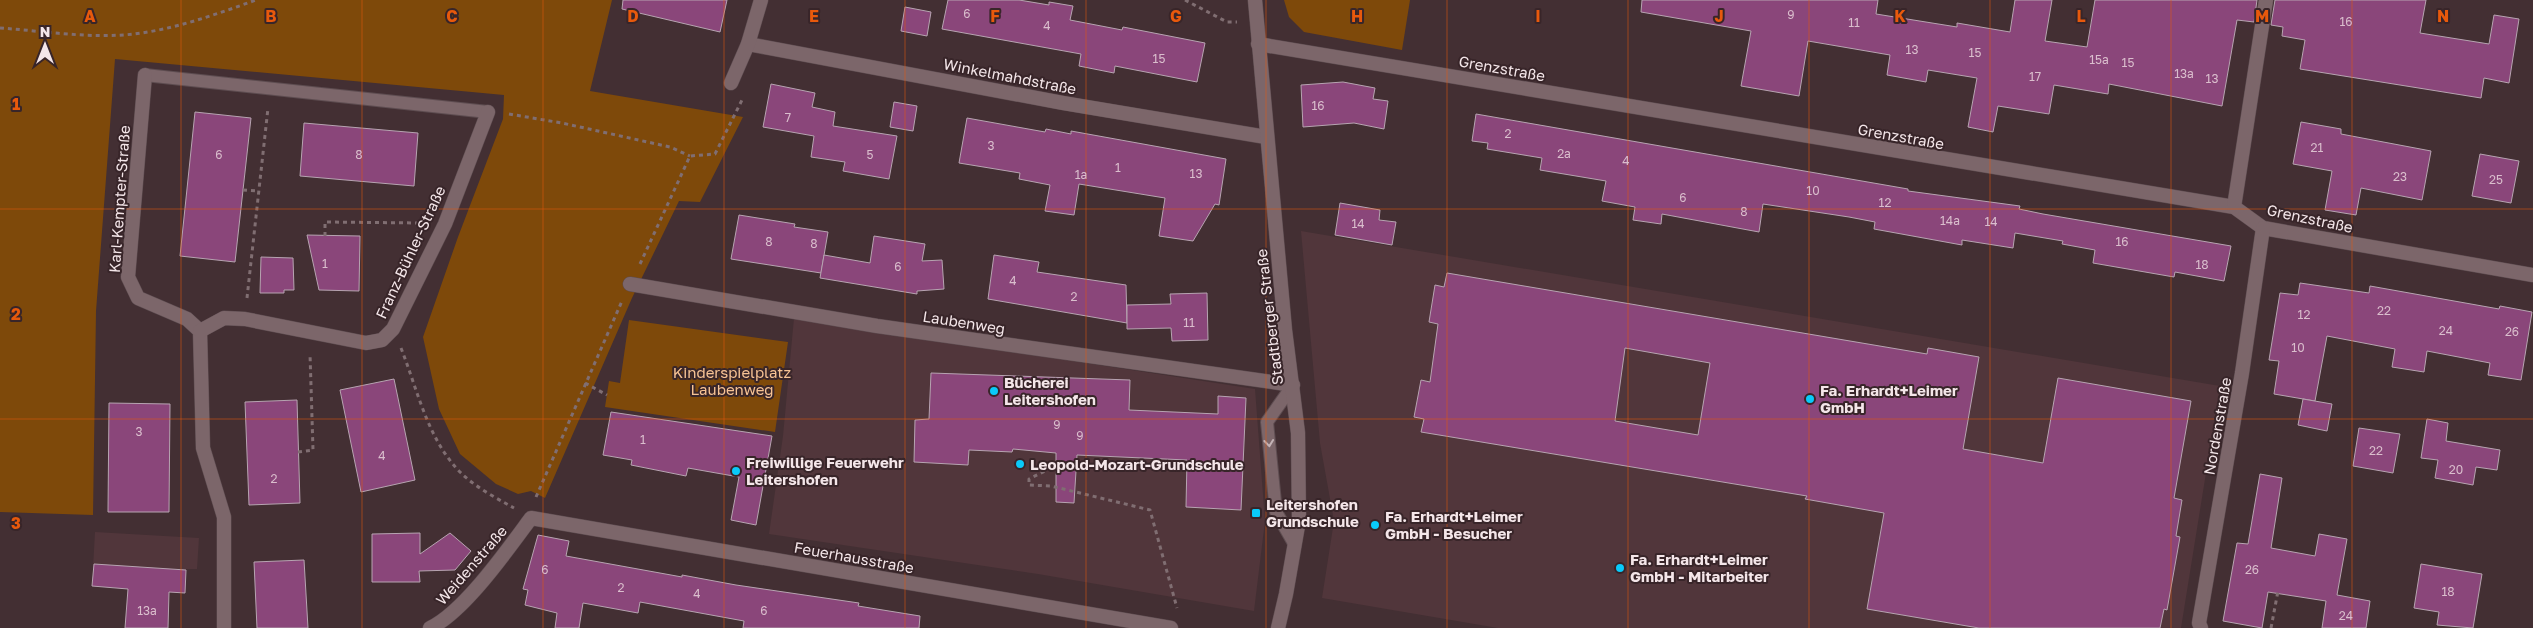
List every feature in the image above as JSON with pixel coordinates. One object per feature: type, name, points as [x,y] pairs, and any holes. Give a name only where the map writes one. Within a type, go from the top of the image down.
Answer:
[{"type":"street","points":[[731,83],[748,44],[761,0]]},
{"type":"street","name":"Stadtberger Straße","points":[[1255,0],[1285,330],[1298,433],[1299,520],[1278,628]]},
{"type":"street","points":[[2234,207],[2266,0]]},
{"type":"street","name":"Winkelmahdstraße","points":[[748,44],[1064,103],[1266,137]]},
{"type":"street","name":"Grenzstraße","points":[[1258,44],[2234,207],[2263,228],[2533,275]]},
{"type":"street","name":"Karl-Kempter-Straße","points":[[145,75],[128,276],[138,298],[187,319],[200,331]]},
{"type":"street","name":"Franz-Bühler-Straße","points":[[200,331],[224,318],[244,319],[366,343],[382,340],[393,329],[445,224],[488,112]]},
{"type":"street","name":"Nordenstraße","points":[[2201,628],[2199,623],[2242,373],[2263,228]]},
{"type":"street","name":"Laubenweg","points":[[630,284],[877,326],[1293,385]]},
{"type":"street","points":[[200,331],[203,448],[224,517],[224,628]]},
{"type":"street","name":"Weidenstraße","points":[[430,628],[443,622],[498,563],[531,518]]},
{"type":"street","name":"Feuerhausstraße","points":[[531,518],[1171,628]]},
{"type":"lane","name":"Karl-Kempter-Straße","points":[[145,75],[270,90],[488,112]]},
{"type":"lane","points":[[1293,385],[1267,422],[1276,512],[1295,545]]},
{"type":"path","points":[[0,28],[93,35],[134,34],[191,22],[256,0]]},
{"type":"path","points":[[1185,0],[1227,22],[1256,21]]},
{"type":"path","points":[[244,319],[270,90]]},
{"type":"path","points":[[488,112],[562,123],[670,148],[690,156]]},
{"type":"path","points":[[243,190],[258,191]]},
{"type":"path","points":[[325,236],[325,222],[407,223]]},
{"type":"path","points":[[393,329],[415,384],[426,421],[444,452],[461,473],[485,491],[531,518]]},
{"type":"path","points":[[298,452],[313,450],[309,332]]},
{"type":"path","points":[[585,383],[607,394]]},
{"type":"path","points":[[1067,467],[1056,466],[1029,479],[1029,485],[1050,486],[1150,510],[1178,610]]},
{"type":"path","points":[[2271,628],[2278,591]]},
{"type":"shaded area","points":[[1301,231],[2220,386],[2181,628],[1498,628],[1322,598],[1334,521],[1320,443]]},
{"type":"shaded area","name":"Leopold-Mozart-Grundschule","points":[[794,318],[1255,389],[1265,521],[1254,611],[1038,574],[769,534],[783,436]]},
{"type":"shaded area","points":[[95,532],[199,538],[197,569],[186,569],[185,593],[92,586]]},
{"type":"green space","points":[[0,0],[612,0],[590,91],[743,117],[700,202],[679,201],[632,298],[545,498],[531,491],[518,494],[496,484],[460,454],[439,409],[423,337],[458,237],[503,119],[504,95],[115,59],[96,311],[93,515],[0,512]]},
{"type":"green space","points":[[1284,0],[1410,0],[1402,50],[1304,32],[1289,17]]},
{"type":"green space","name":"Kinderspielplatz Laubenweg","points":[[629,320],[788,342],[775,432],[605,407],[609,381],[620,383]]},
{"type":"building","points":[[623,0],[727,0],[720,32],[622,9]]},
{"type":"building","points":[[948,0],[1019,0],[1049,5],[1049,2],[1073,6],[1070,20],[1122,30],[1123,27],[1205,43],[1197,82],[1115,66],[1114,73],[1079,66],[1081,54],[942,29]]},
{"type":"building","points":[[1642,0],[1878,0],[1876,14],[1957,27],[1957,23],[2010,32],[2015,0],[2052,0],[2045,41],[2087,47],[2095,0],[2257,0],[2254,22],[2237,20],[2222,106],[2109,84],[2108,94],[2054,85],[2049,114],[1998,106],[1993,132],[1968,127],[1977,78],[1928,70],[1926,82],[1887,75],[1890,55],[1808,41],[1799,96],[1741,86],[1751,31],[1641,12]]},
{"type":"building","points":[[2275,0],[2426,0],[2420,33],[2489,44],[2494,15],[2519,19],[2509,83],[2484,78],[2481,98],[2300,69],[2305,40],[2282,36],[2283,27],[2271,25]]},
{"type":"building","points":[[905,7],[931,12],[927,36],[901,31]]},
{"type":"building","points":[[1343,82],[1375,88],[1373,99],[1388,101],[1384,129],[1354,123],[1303,127],[1301,85]]},
{"type":"building","points":[[771,84],[815,93],[812,107],[835,112],[833,126],[897,136],[889,179],[843,171],[845,162],[811,157],[814,136],[763,127]]},
{"type":"building","points":[[894,102],[917,106],[913,131],[890,127]]},
{"type":"building","points":[[195,112],[251,118],[235,262],[180,256]]},
{"type":"building","points":[[1476,114],[1908,189],[1908,191],[2020,206],[2019,209],[2043,214],[2231,246],[2224,281],[2175,272],[2174,277],[2093,263],[2095,250],[2062,244],[2063,241],[2015,233],[2013,248],[1962,240],[1962,245],[1874,229],[1875,222],[1763,204],[1759,232],[1662,214],[1661,224],[1633,220],[1635,207],[1602,201],[1606,181],[1540,170],[1542,158],[1487,149],[1488,143],[1472,141]]},
{"type":"building","points":[[967,118],[1045,132],[1046,129],[1071,134],[1071,131],[1226,159],[1219,205],[1215,204],[1193,241],[1159,236],[1165,198],[1079,184],[1074,215],[1045,211],[1050,185],[1019,179],[1020,173],[959,163]]},
{"type":"building","points":[[2301,122],[2341,129],[2341,134],[2431,151],[2422,200],[2361,188],[2356,215],[2325,210],[2332,171],[2293,164]]},
{"type":"building","points":[[304,123],[418,133],[414,186],[300,176]]},
{"type":"building","points":[[2480,154],[2519,161],[2511,203],[2472,196]]},
{"type":"building","points":[[1340,203],[1380,210],[1379,220],[1396,222],[1392,245],[1335,235]]},
{"type":"building","points":[[739,215],[795,224],[794,227],[828,232],[821,273],[731,259]]},
{"type":"building","points":[[307,235],[360,236],[359,291],[319,290]]},
{"type":"building","points":[[874,236],[925,244],[922,261],[942,260],[944,289],[917,291],[917,294],[820,278],[824,255],[870,263]]},
{"type":"building","points":[[994,255],[1039,262],[1037,272],[1126,285],[1127,323],[988,299]]},
{"type":"building","points":[[261,257],[293,258],[294,290],[284,290],[284,293],[260,293]]},
{"type":"building","points":[[1447,273],[1927,354],[1928,348],[1979,357],[1963,449],[2043,463],[2058,378],[2191,401],[2174,498],[2182,500],[2176,536],[2180,537],[2167,610],[2164,609],[2160,628],[1979,628],[1867,609],[1884,513],[1805,499],[1807,496],[1421,432],[1424,419],[1414,417],[1421,380],[1430,382],[1438,324],[1429,322],[1435,285],[1444,287]],"holes":[[[1625,348],[1710,363],[1698,435],[1615,421]]]},
{"type":"building","points":[[2300,283],[2369,293],[2370,286],[2499,309],[2500,306],[2532,312],[2521,380],[2488,375],[2490,363],[2427,351],[2424,372],[2392,367],[2395,349],[2327,336],[2315,401],[2274,394],[2279,361],[2269,360],[2280,293],[2298,295]]},
{"type":"building","points":[[1207,293],[1208,340],[1172,341],[1171,328],[1127,329],[1127,305],[1171,304],[1170,294]]},
{"type":"building","points":[[931,373],[1130,380],[1129,410],[1218,414],[1218,396],[1246,398],[1241,510],[1186,507],[1187,460],[1077,455],[1074,503],[1056,502],[1056,453],[1013,449],[1012,452],[969,450],[968,465],[914,462],[915,420],[929,419]]},
{"type":"building","points":[[394,379],[415,480],[361,492],[340,390]]},
{"type":"building","points":[[2303,399],[2332,404],[2327,431],[2298,425]]},
{"type":"building","points":[[297,400],[300,503],[249,505],[245,402]]},
{"type":"building","points":[[109,403],[170,404],[169,512],[108,512]]},
{"type":"building","points":[[611,412],[772,436],[756,525],[731,520],[739,477],[688,468],[686,476],[631,465],[632,460],[603,455]]},
{"type":"building","points":[[2427,419],[2448,423],[2446,441],[2500,450],[2497,470],[2476,467],[2473,485],[2435,478],[2438,460],[2421,458]]},
{"type":"building","points":[[2359,428],[2400,434],[2393,473],[2353,466]]},
{"type":"building","points":[[2260,474],[2282,478],[2271,548],[2315,556],[2319,534],[2347,539],[2337,595],[2370,601],[2366,628],[2322,628],[2326,601],[2268,592],[2262,628],[2223,621],[2237,543],[2248,544]]},
{"type":"building","points":[[420,533],[420,554],[450,533],[471,551],[455,570],[419,571],[420,582],[372,582],[372,534]]},
{"type":"building","points":[[538,535],[569,541],[566,556],[682,577],[682,575],[859,603],[858,606],[920,616],[919,628],[743,628],[744,621],[640,602],[638,613],[583,603],[579,628],[555,628],[557,613],[525,605],[528,590],[523,589]]},
{"type":"building","points":[[304,560],[308,628],[257,628],[254,562]]},
{"type":"building","points":[[94,564],[186,570],[185,593],[169,592],[168,628],[125,628],[128,589],[92,586]]},
{"type":"building","points":[[2421,564],[2482,574],[2473,628],[2437,625],[2439,612],[2414,608]]},
{"type":"place","name":"Bücherei Leitershofen","points":[[994,391]]},
{"type":"place","name":"Fa. Erhardt+Leimer GmbH","points":[[1810,399]]},
{"type":"place","name":"Leopold-Mozart-Grundschule","points":[[1020,464]]},
{"type":"place","name":"Freiwillige Feuerwehr Leitershofen","points":[[736,471]]},
{"type":"place","name":"Leitershofen Grundschule","points":[[1256,513]]},
{"type":"place","name":"Fa. Erhardt+Leimer GmbH - Besucher","points":[[1375,525]]},
{"type":"place","name":"Fa. Erhardt+Leimer GmbH - Mitarbeiter","points":[[1620,568]]}]
